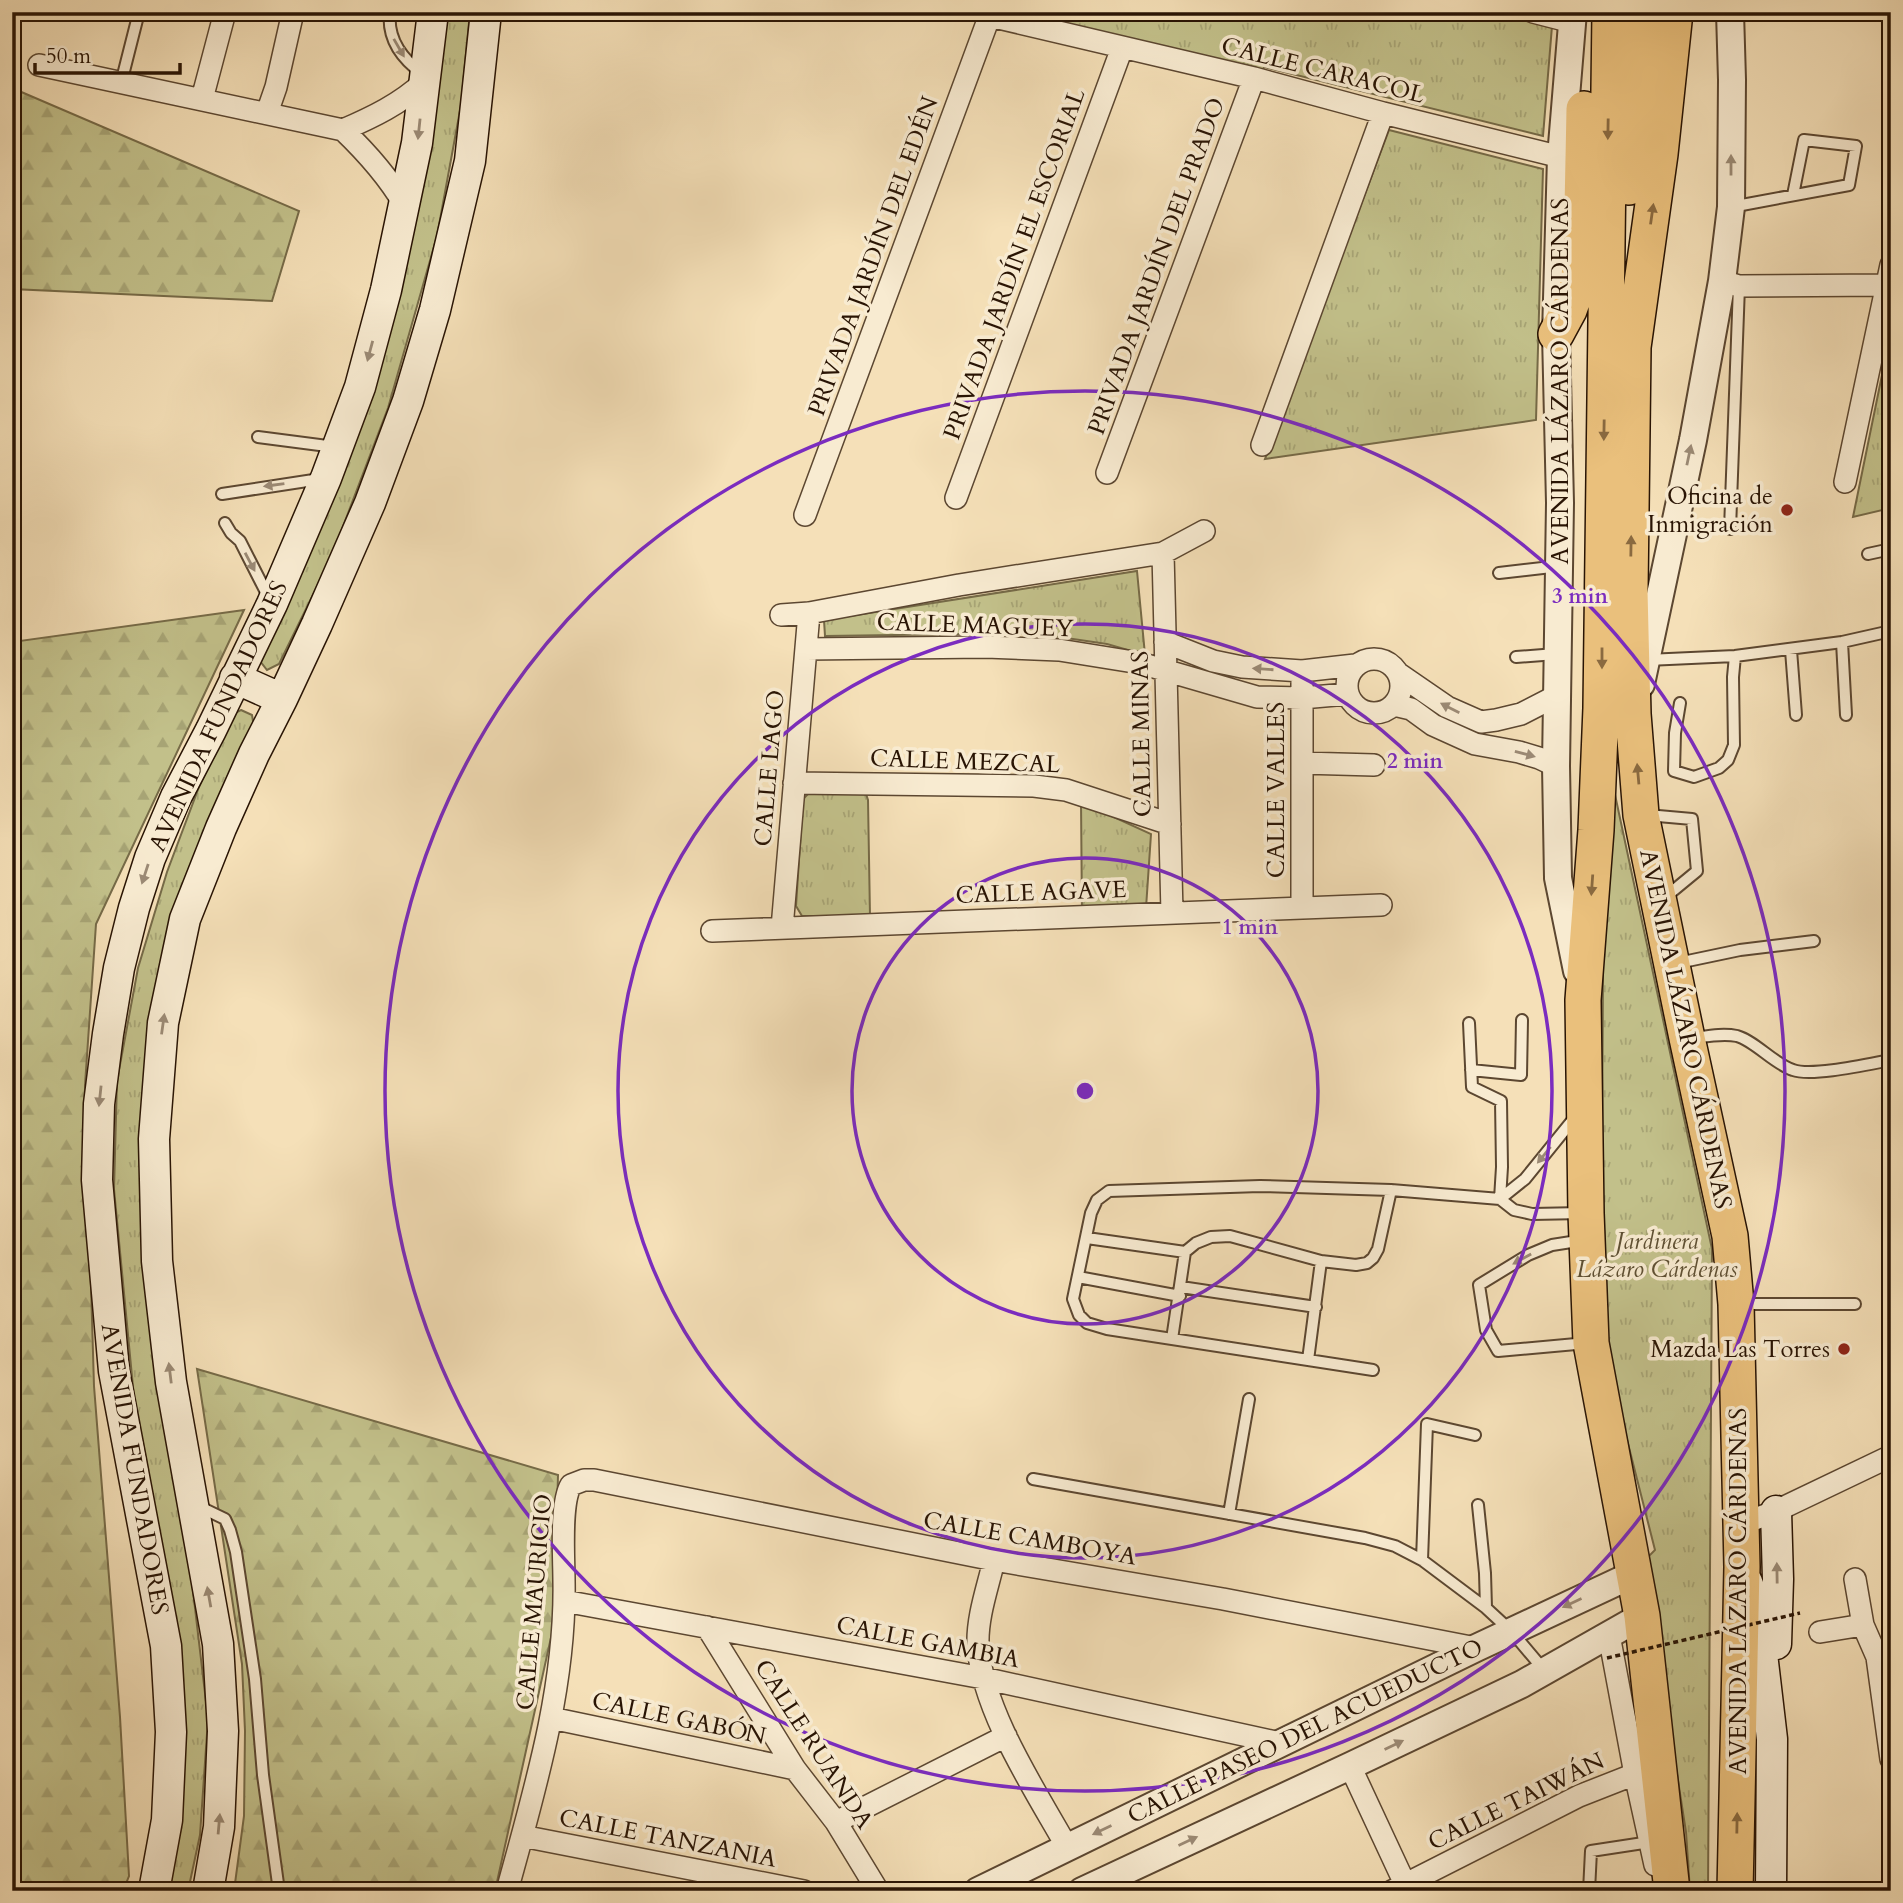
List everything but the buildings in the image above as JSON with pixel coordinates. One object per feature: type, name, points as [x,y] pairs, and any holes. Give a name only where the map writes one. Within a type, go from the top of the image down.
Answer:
[{"type":"highway","points":[[1605,389],[1621,306],[1640,12]]},
{"type":"highway","name":"AVENIDA LÁZARO CÁRDENAS","points":[[1675,12],[1660,154],[1633,347],[1630,591],[1633,713],[1641,815],[1730,1236],[1736,1304],[1742,1567],[1735,1891]]},
{"type":"highway","points":[[1556,334],[1578,285],[1587,79],[1609,23]]},
{"type":"highway","name":"AVENIDA LÁZARO CÁRDENAS","points":[[1609,23],[1601,708],[1596,830],[1583,1000],[1586,1226],[1591,1343],[1642,1616],[1645,1761],[1672,1891]]},
{"type":"main road","name":"AVENIDA FUNDADORES","points":[[154,1891],[167,1820],[172,1732],[163,1633],[114,1371],[97,1180],[99,1104],[119,968],[150,858],[176,797],[272,604],[326,478],[360,387],[386,290],[417,143],[433,12]]},
{"type":"main road","name":"AVENIDA FUNDADORES","points":[[208,1891],[219,1827],[223,1731],[218,1644],[171,1382],[157,1261],[154,1139],[163,1023],[185,919],[221,828],[317,624],[370,503],[408,401],[435,310],[470,161],[486,12]]},
{"type":"main road","points":[[235,678],[282,699]]},
{"type":"main road","points":[[1770,1891],[1778,1579],[1776,1511]]},
{"type":"main road","points":[[1742,1567],[1757,1611],[1772,1739]]},
{"type":"street","points":[[202,99],[225,12]]},
{"type":"street","points":[[267,113],[276,87],[293,12]]},
{"type":"street","points":[[1533,12],[1572,17]]},
{"type":"street","name":"AVENIDA LÁZARO CÁRDENAS","points":[[1633,713],[1647,660],[1693,440],[1731,283],[1730,12]]},
{"type":"street","name":"CALLE CARACOL","points":[[991,14],[1561,157]]},
{"type":"street","name":"PRIVADA JARDÍN DEL EDÉN","points":[[805,515],[991,14]]},
{"type":"street","name":"AVENIDA LÁZARO CÁRDENAS","points":[[1572,17],[1561,157],[1556,334],[1560,503],[1556,766],[1558,878],[1583,1000]]},
{"type":"street","name":"PRIVADA JARDÍN EL ESCORIAL","points":[[956,499],[1122,48]]},
{"type":"street","points":[[39,65],[343,130],[372,158],[392,183],[404,204]]},
{"type":"street","name":"PRIVADA JARDÍN DEL PRADO","points":[[1107,473],[1254,78]]},
{"type":"street","points":[[343,130],[375,116],[410,95],[424,79]]},
{"type":"street","points":[[1262,445],[1383,113]]},
{"type":"street","points":[[1731,283],[1889,275],[1845,482]]},
{"type":"street","name":"CALLE MAGUEY","points":[[781,615],[809,613],[959,584],[1163,553],[1204,531]]},
{"type":"street","name":"CALLE MINAS","points":[[1163,553],[1172,913]]},
{"type":"street","name":"CALLE LAGO","points":[[782,928],[809,613]]},
{"type":"street","points":[[1165,642],[1213,661],[1242,667],[1302,671],[1355,665],[1371,658],[1387,662],[1399,674],[1447,708],[1481,722],[1521,714],[1558,695]]},
{"type":"street","name":"CALLE MAGUEY","points":[[806,649],[986,647],[1059,650],[1140,663],[1257,697],[1302,698],[1347,694]]},
{"type":"street","points":[[1355,665],[1347,678],[1347,694],[1355,706],[1368,713],[1382,712],[1394,705],[1401,690],[1399,674]]},
{"type":"street","name":"CALLE VALLES","points":[[1302,671],[1302,908]]},
{"type":"street","points":[[1394,705],[1411,709],[1433,725],[1475,744],[1519,752],[1556,766]]},
{"type":"street","points":[[1475,744],[1481,722]]},
{"type":"street","points":[[1302,763],[1374,765]]},
{"type":"street","name":"CALLE MEZCAL","points":[[794,783],[1034,786],[1066,790],[1170,824]]},
{"type":"street","name":"CALLE AGAVE","points":[[712,931],[1381,905]]},
{"type":"street","points":[[1742,1524],[1776,1511],[1891,1456]]},
{"type":"street","name":"CALLE CAMBOYA","points":[[575,1482],[594,1480],[995,1560],[1223,1599],[1476,1648]]},
{"type":"street","name":"CALLE MAURICIO","points":[[508,1891],[551,1718],[564,1631],[563,1543],[566,1496],[575,1482]]},
{"type":"street","points":[[995,1560],[981,1612],[978,1643],[983,1678],[1006,1736],[1067,1847]]},
{"type":"street","name":"CALLE PASEO DEL ACUEDUCTO","points":[[978,1891],[1476,1648],[1634,1574]]},
{"type":"street","points":[[1855,1579],[1863,1625],[1884,1654],[1891,1759]]},
{"type":"street","name":"CALLE GAMBIA","points":[[564,1601],[983,1678],[1280,1743]]},
{"type":"street","name":"CALLE PASEO DEL ACUEDUCTO","points":[[1082,1891],[1522,1684],[1544,1670],[1608,1646],[1642,1616]]},
{"type":"street","points":[[1820,1632],[1863,1625]]},
{"type":"street","name":"CALLE RUANDA","points":[[707,1627],[795,1769],[835,1822],[878,1891]]},
{"type":"street","points":[[1608,1646],[1622,1701],[1645,1761],[1650,1842],[1661,1891]]},
{"type":"street","name":"CALLE GABÓN","points":[[551,1718],[795,1769]]},
{"type":"street","points":[[835,1822],[1006,1736]]},
{"type":"street","name":"CALLE TAIWÁN","points":[[1399,1888],[1645,1761]]},
{"type":"street","points":[[1350,1766],[1399,1888]]},
{"type":"street","name":"CALLE TANZANIA","points":[[522,1836],[804,1891]]},
{"type":"lane","points":[[121,83],[139,12]]},
{"type":"lane","points":[[390,12],[389,21],[395,46],[424,79]]},
{"type":"lane","points":[[1731,207],[1849,185],[1856,146],[1804,140],[1793,195]]},
{"type":"lane","points":[[1730,529],[1731,283]]},
{"type":"lane","points":[[258,437],[338,447]]},
{"type":"lane","points":[[222,494],[326,478]]},
{"type":"lane","points":[[225,523],[230,533],[240,541],[272,604]]},
{"type":"lane","points":[[1868,554],[1891,549]]},
{"type":"lane","points":[[1499,573],[1560,566]]},
{"type":"lane","points":[[1647,660],[1735,656],[1791,650],[1891,631]]},
{"type":"lane","points":[[1842,642],[1846,715]]},
{"type":"lane","points":[[1791,650],[1796,715]]},
{"type":"lane","points":[[1516,657],[1559,653]]},
{"type":"lane","points":[[1680,703],[1675,733],[1674,771],[1694,777],[1719,768],[1728,760],[1734,745],[1735,656]]},
{"type":"lane","points":[[1641,815],[1692,819],[1698,871],[1659,903]]},
{"type":"lane","points":[[1672,964],[1740,950],[1814,941]]},
{"type":"lane","points":[[1471,1070],[1521,1075],[1522,1020]]},
{"type":"lane","points":[[1469,1023],[1472,1087],[1501,1101],[1500,1199]]},
{"type":"lane","points":[[1687,1038],[1720,1035],[1739,1037],[1794,1071],[1817,1072],[1891,1060]]},
{"type":"lane","points":[[1500,1199],[1525,1179],[1584,1106]]},
{"type":"lane","points":[[1373,1370],[1107,1329],[1087,1323],[1079,1315],[1073,1299],[1091,1213],[1097,1200],[1109,1191],[1260,1186],[1391,1190],[1500,1199],[1514,1210],[1586,1226]]},
{"type":"lane","points":[[1172,1339],[1185,1252],[1196,1243],[1211,1237],[1230,1236],[1321,1261],[1356,1265],[1367,1263],[1378,1249],[1391,1190]]},
{"type":"lane","points":[[1586,1226],[1528,1255],[1479,1285],[1486,1330],[1498,1350],[1591,1343]]},
{"type":"lane","points":[[1087,1238],[1185,1252]]},
{"type":"lane","points":[[1308,1360],[1321,1261]]},
{"type":"lane","points":[[1078,1277],[1316,1307]]},
{"type":"lane","points":[[1736,1304],[1855,1304]]},
{"type":"lane","points":[[1229,1514],[1249,1399]]},
{"type":"lane","points":[[1422,1560],[1427,1424],[1475,1435]]},
{"type":"lane","points":[[1034,1479],[1365,1538],[1395,1546],[1422,1560],[1486,1608],[1544,1670]]},
{"type":"lane","points":[[192,1503],[225,1519],[236,1552],[255,1679],[263,1775],[279,1891]]},
{"type":"lane","points":[[1478,1506],[1486,1608]]},
{"type":"lane","points":[[1589,1891],[1591,1851],[1650,1842]]},
{"type":"path","points":[[1608,1646],[1800,1613]]},
{"type":"green space","points":[[446,12],[470,12],[461,105],[437,236],[388,408],[331,558],[279,664],[267,670],[260,661],[311,545]]},
{"type":"green space","points":[[1019,12],[1497,12],[1552,26],[1543,136],[1264,67],[1261,77]]},
{"type":"green space","points":[[12,88],[299,211],[272,301],[12,289]]},
{"type":"green space","points":[[1389,130],[1543,169],[1536,420],[1265,459]]},
{"type":"green space","points":[[1891,331],[1891,508],[1853,517]]},
{"type":"green space","points":[[1137,571],[1145,655],[1107,644],[1032,633],[825,636],[824,620]]},
{"type":"green space","points":[[244,610],[96,924],[85,1085],[94,1386],[120,1717],[129,1876],[123,1891],[12,1891],[12,642]]},
{"type":"green space","points":[[241,710],[252,715],[254,727],[145,1079],[193,1591],[208,1719],[200,1835],[188,1891],[163,1891],[176,1835],[114,1189],[117,1081],[138,968],[167,872],[199,787],[233,714]]},
{"type":"green space","name":"Jardinera Lázaro Cárdenas","points":[[1604,790],[1614,790],[1712,1249],[1708,1891],[1690,1891],[1686,1832],[1644,1561],[1655,1550],[1601,1337]]},
{"type":"green space","points":[[865,791],[868,800],[870,916],[802,916],[796,906],[803,799],[809,793]]},
{"type":"green space","points":[[1081,802],[1151,834],[1146,908],[1082,915]]},
{"type":"green space","points":[[197,1369],[558,1475],[554,1624],[495,1891],[234,1891],[244,1816],[245,1731],[242,1664]]},
{"type":"place","name":"Oficina de Inmigración","points":[[1787,510]]},
{"type":"place","name":"Mazda Las Torres","points":[[1844,1349]]}]
